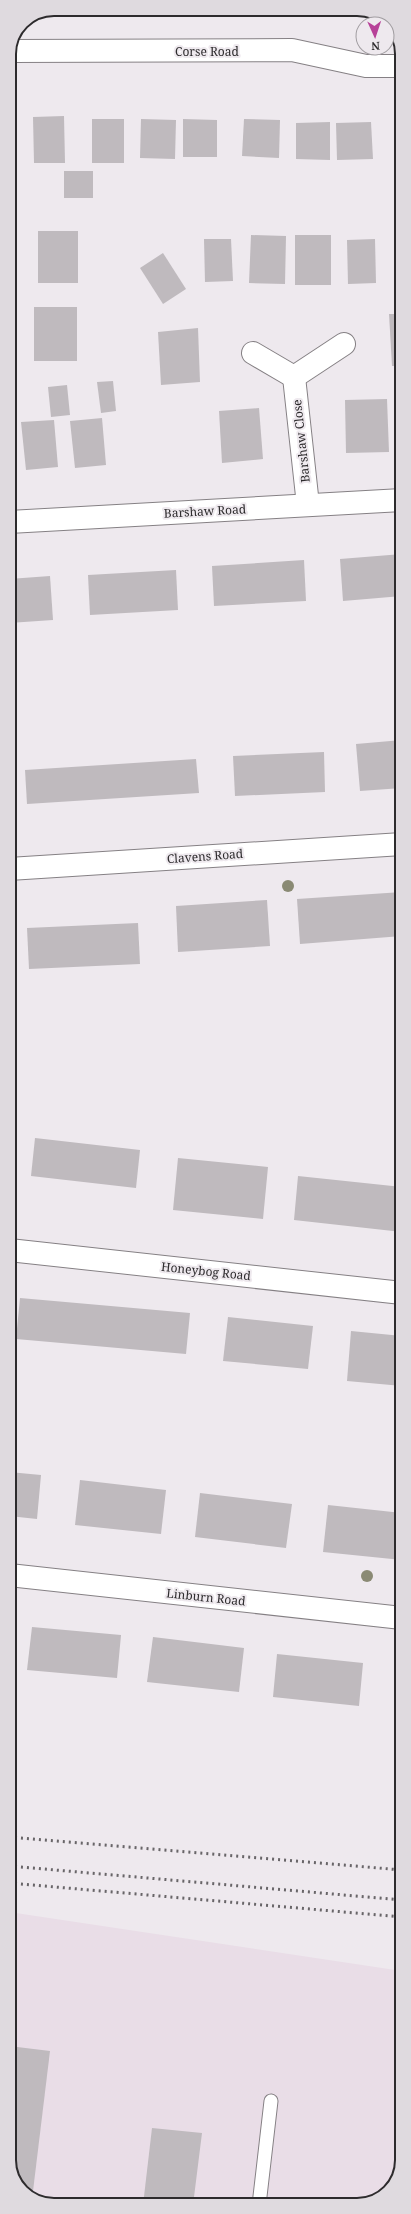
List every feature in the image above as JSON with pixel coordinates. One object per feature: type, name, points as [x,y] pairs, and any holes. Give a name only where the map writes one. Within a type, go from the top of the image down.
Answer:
[{"type":"street","name":"Corse Road","points":[[16,51],[292,50],[366,66],[395,66]]},
{"type":"street","points":[[253,353],[294,377],[344,344]]},
{"type":"street","name":"Barshaw Close","points":[[294,377],[308,505]]},
{"type":"street","name":"Barshaw Road","points":[[16,522],[395,500]]},
{"type":"street","name":"Clavens Road","points":[[16,869],[395,844]]},
{"type":"street","name":"Honeybog Road","points":[[16,1251],[395,1292]]},
{"type":"street","name":"Linburn Road","points":[[16,1576],[395,1617]]},
{"type":"lane","points":[[260,2198],[271,2101]]},
{"type":"shaded area","points":[[16,1913],[395,1970],[395,2160],[392,2175],[389,2181],[376,2193],[362,2198],[51,2198],[39,2195],[29,2189],[20,2177],[16,2165]]},
{"type":"building","points":[[64,116],[65,163],[34,163],[33,117]]},
{"type":"building","points":[[92,119],[124,119],[124,163],[92,163]]},
{"type":"building","points":[[141,119],[176,120],[175,159],[140,158]]},
{"type":"building","points":[[183,119],[217,120],[217,157],[183,157]]},
{"type":"building","points":[[244,119],[280,120],[279,158],[242,156]]},
{"type":"building","points":[[330,122],[330,160],[296,159],[296,123]]},
{"type":"building","points":[[371,122],[373,159],[337,160],[336,123]]},
{"type":"building","points":[[64,171],[93,171],[93,198],[64,198]]},
{"type":"building","points":[[38,231],[78,231],[78,283],[38,283]]},
{"type":"building","points":[[251,235],[286,236],[285,284],[249,283]]},
{"type":"building","points":[[295,235],[331,235],[331,285],[295,285]]},
{"type":"building","points":[[204,239],[231,239],[233,281],[205,282]]},
{"type":"building","points":[[375,239],[376,283],[348,284],[347,240]]},
{"type":"building","points":[[163,253],[186,289],[163,304],[140,268]]},
{"type":"building","points":[[34,307],[77,307],[77,361],[34,361]]},
{"type":"building","points":[[389,314],[395,314],[395,366],[392,366]]},
{"type":"building","points":[[198,328],[200,382],[161,385],[158,332]]},
{"type":"building","points":[[113,381],[116,411],[101,413],[97,382]]},
{"type":"building","points":[[67,385],[70,415],[51,417],[48,387]]},
{"type":"building","points":[[387,399],[389,452],[346,453],[345,400]]},
{"type":"building","points":[[259,408],[263,459],[222,463],[219,411]]},
{"type":"building","points":[[102,418],[106,465],[75,468],[70,421]]},
{"type":"building","points":[[54,420],[58,467],[26,470],[21,422]]},
{"type":"building","points":[[395,555],[395,597],[343,601],[340,559]]},
{"type":"building","points":[[304,560],[306,601],[214,606],[212,566]]},
{"type":"building","points":[[176,570],[178,610],[90,615],[88,575]]},
{"type":"building","points":[[50,576],[53,620],[16,623],[16,578]]},
{"type":"building","points":[[395,741],[395,788],[360,791],[356,744]]},
{"type":"building","points":[[324,752],[325,792],[235,796],[233,756]]},
{"type":"building","points":[[196,759],[199,793],[27,804],[25,770]]},
{"type":"building","points":[[395,892],[395,937],[300,944],[297,899]]},
{"type":"building","points":[[267,900],[270,946],[178,952],[176,906]]},
{"type":"building","points":[[138,923],[140,964],[29,969],[27,928]]},
{"type":"building","points":[[35,1138],[140,1150],[136,1188],[31,1176]]},
{"type":"building","points":[[178,1158],[268,1167],[263,1219],[173,1210]]},
{"type":"building","points":[[298,1176],[395,1186],[395,1231],[294,1220]]},
{"type":"building","points":[[20,1298],[190,1313],[186,1354],[16,1339]]},
{"type":"building","points":[[228,1317],[313,1326],[308,1369],[223,1361]]},
{"type":"building","points":[[351,1331],[395,1335],[395,1385],[347,1381]]},
{"type":"building","points":[[16,1473],[41,1475],[37,1519],[16,1517]]},
{"type":"building","points":[[80,1480],[166,1490],[161,1534],[75,1525]]},
{"type":"building","points":[[200,1493],[292,1504],[286,1548],[195,1537]]},
{"type":"building","points":[[328,1505],[395,1512],[395,1559],[323,1552]]},
{"type":"building","points":[[32,1627],[121,1635],[117,1678],[27,1670]]},
{"type":"building","points":[[153,1637],[244,1648],[239,1692],[147,1682]]},
{"type":"building","points":[[277,1654],[363,1663],[359,1706],[273,1697]]},
{"type":"building","points":[[16,2047],[50,2051],[33,2191],[29,2189],[20,2177],[16,2165]]},
{"type":"building","points":[[152,2128],[202,2133],[194,2198],[144,2198]]},
{"type":"railway","points":[[16,1838],[395,1869]]},
{"type":"railway","points":[[16,1867],[395,1899]]},
{"type":"railway","points":[[16,1884],[395,1916]]}]
